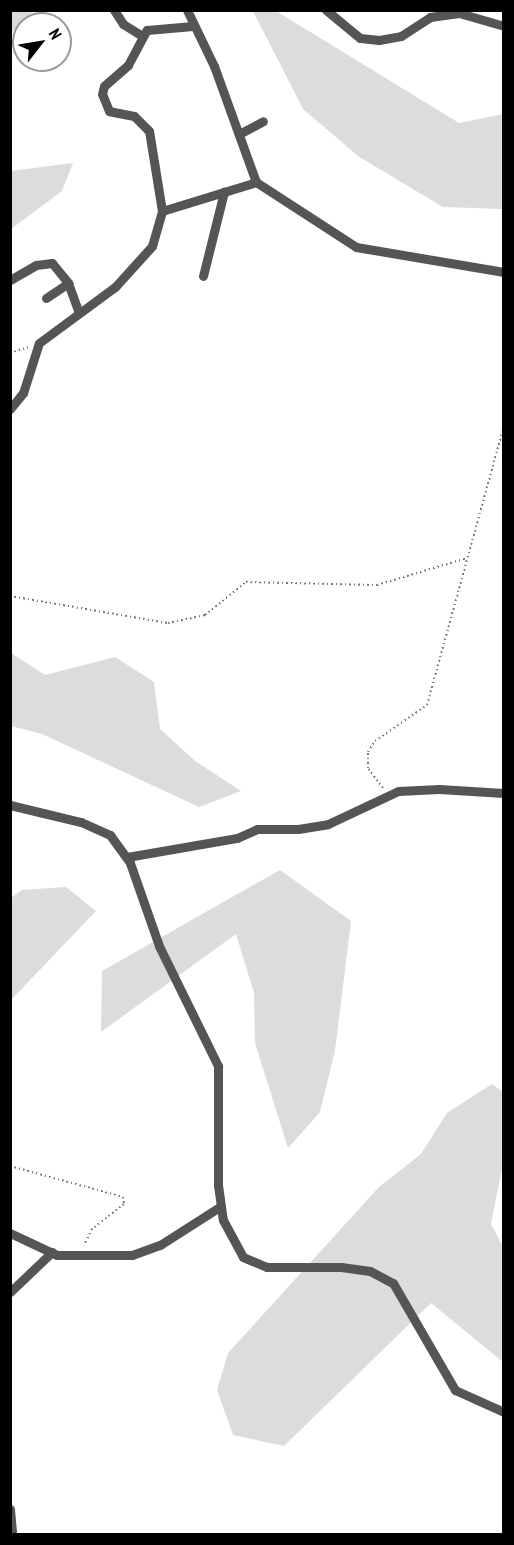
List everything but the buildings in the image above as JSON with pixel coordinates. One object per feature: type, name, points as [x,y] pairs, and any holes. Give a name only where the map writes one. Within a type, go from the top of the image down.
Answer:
[{"type":"street","points":[[114,10],[123,24],[142,36]]},
{"type":"street","points":[[186,10],[214,66],[256,182],[356,247],[504,272]]},
{"type":"street","points":[[326,10],[360,38],[379,40],[401,36],[430,17],[459,13],[504,26]]},
{"type":"street","points":[[10,409],[23,393],[39,343],[115,287],[152,246],[162,211],[149,131],[134,116],[109,111],[102,94],[104,86],[128,65],[147,30],[193,26]]},
{"type":"street","points":[[238,134],[263,121]]},
{"type":"street","points":[[162,211],[256,182]]},
{"type":"street","points":[[203,276],[224,192]]},
{"type":"street","points":[[10,280],[36,265],[52,263],[68,283],[79,313]]},
{"type":"street","points":[[46,298],[68,283]]},
{"type":"street","points":[[127,857],[237,838],[257,829],[298,829],[328,824],[389,795],[439,789],[504,793]]},
{"type":"street","points":[[10,805],[81,822],[110,835],[127,857],[159,946],[218,1066],[221,1206],[232,1241],[243,1257],[267,1268],[341,1267],[370,1271],[393,1283],[455,1390],[504,1412]]},
{"type":"street","points":[[10,1233],[52,1252],[141,1253],[160,1245],[221,1206]]},
{"type":"street","points":[[10,1292],[52,1252]]},
{"type":"street","points":[[10,1509],[12,1534]]},
{"type":"path","points":[[10,353],[39,343]]},
{"type":"path","points":[[389,795],[368,768],[368,752],[375,741],[426,705],[504,426]]},
{"type":"path","points":[[10,596],[168,623],[205,615],[246,582],[377,585],[467,558]]},
{"type":"path","points":[[10,1166],[123,1197],[124,1204],[92,1229],[79,1253]]},
{"type":"shaded area","points":[[11,10],[34,10],[33,12],[12,12],[11,33]]},
{"type":"shaded area","points":[[253,11],[276,11],[459,123],[503,114],[503,209],[443,207],[358,156],[303,109]]},
{"type":"shaded area","points":[[73,163],[62,191],[11,229],[11,171]]},
{"type":"shaded area","points":[[11,653],[45,675],[115,657],[154,682],[160,729],[195,761],[241,791],[199,807],[42,734],[11,726]]},
{"type":"shaded area","points":[[280,870],[351,921],[335,1050],[320,1112],[288,1148],[255,1043],[254,993],[236,934],[101,1032],[102,971]]},
{"type":"shaded area","points":[[66,887],[96,911],[11,1000],[11,898],[22,890]]},
{"type":"shaded area","points":[[492,1084],[503,1092],[503,1164],[491,1224],[503,1247],[503,1362],[431,1303],[284,1446],[233,1435],[217,1390],[228,1353],[379,1187],[421,1154],[447,1113]]}]
